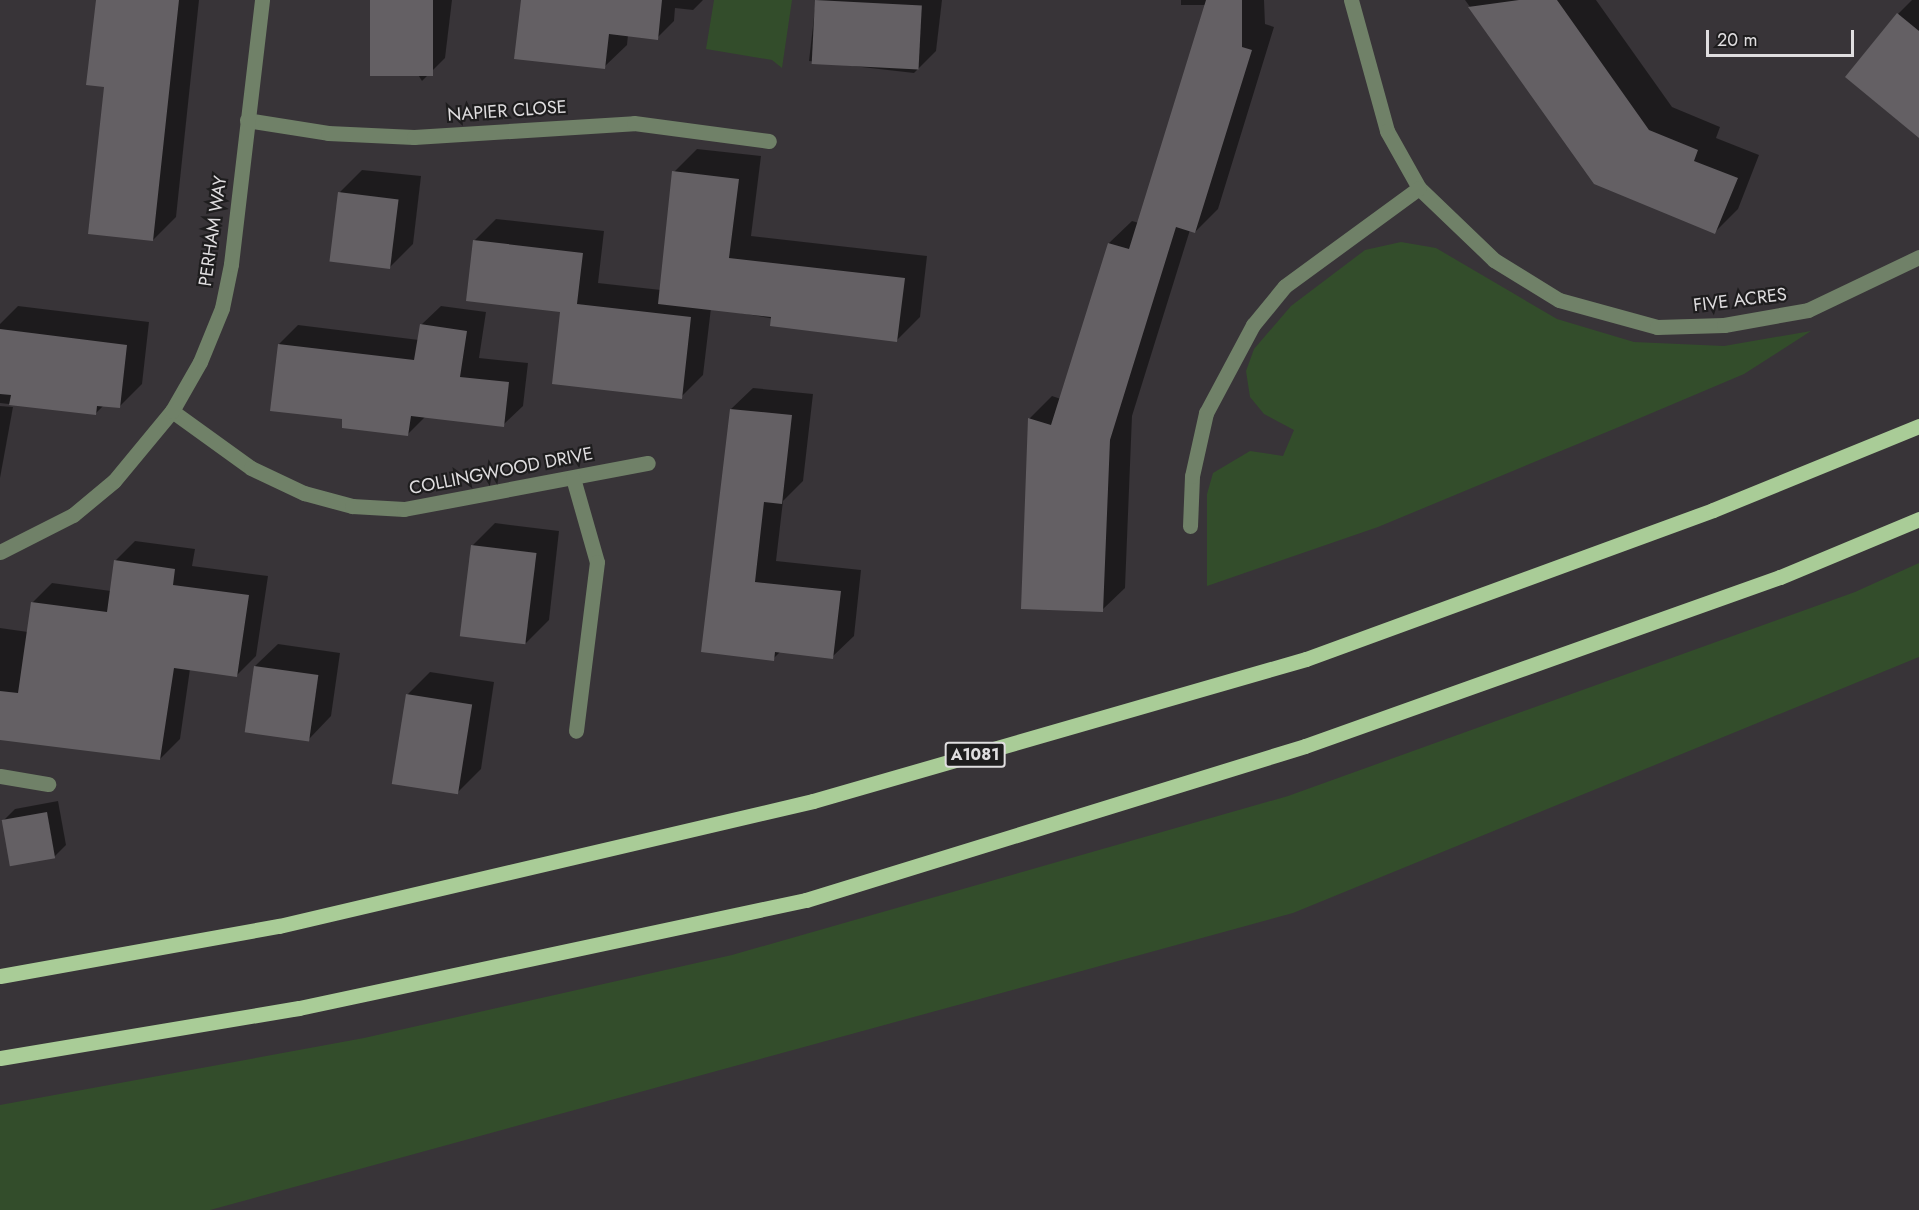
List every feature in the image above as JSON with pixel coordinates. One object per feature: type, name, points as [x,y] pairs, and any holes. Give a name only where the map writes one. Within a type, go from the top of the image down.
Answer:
[{"type":"main road","name":"A1081","points":[[0,976],[279,926],[813,801],[1306,659],[1713,510],[1919,426]]},
{"type":"main road","points":[[0,1058],[299,1008],[806,900],[1305,746],[1780,577],[1919,519]]},
{"type":"street","name":"PERHAM WAY","points":[[0,552],[72,515],[114,481],[172,411],[222,308],[262,0]]},
{"type":"street","name":"FIVE ACRES","points":[[1351,0],[1387,131],[1419,188],[1494,260],[1559,300],[1658,327],[1724,325],[1808,310],[1919,257]]},
{"type":"street","name":"NAPIER CLOSE","points":[[247,120],[328,134],[414,137],[634,123],[769,141]]},
{"type":"street","points":[[1190,526],[1192,476],[1206,413],[1253,325],[1285,286],[1419,188]]},
{"type":"street","name":"COLLINGWOOD DRIVE","points":[[172,411],[251,468],[304,493],[352,506],[404,509],[648,463]]},
{"type":"street","points":[[573,477],[597,562],[576,731]]},
{"type":"street","points":[[0,776],[48,784]]},
{"type":"green space","points":[[714,0],[792,0],[782,68],[772,60],[706,49]]},
{"type":"green space","points":[[1401,242],[1436,248],[1557,319],[1634,342],[1724,346],[1811,331],[1744,374],[1614,429],[1378,527],[1207,586],[1207,494],[1213,473],[1250,451],[1283,456],[1294,430],[1264,414],[1250,397],[1246,371],[1254,349],[1291,306],[1365,250]]},
{"type":"green space","points":[[1919,563],[1919,657],[1293,913],[210,1210],[0,1210],[0,1105],[364,1038],[732,955],[1288,796],[1855,592]]},
{"type":"building","points":[[96,0],[179,0],[153,241],[88,234],[104,87],[86,85]]},
{"type":"building","points":[[370,0],[433,0],[433,76],[370,76]]},
{"type":"building","points":[[521,0],[662,0],[658,40],[609,34],[605,69],[514,59]]},
{"type":"building","points":[[815,0],[922,6],[919,70],[812,64]]},
{"type":"building","points":[[1206,0],[1242,0],[1242,47],[1252,50],[1195,233],[1176,227],[1110,440],[1103,612],[1021,609],[1028,418],[1051,425],[1108,243],[1129,249]]},
{"type":"building","points":[[1519,0],[1557,0],[1649,130],[1698,150],[1694,161],[1738,178],[1715,234],[1594,184],[1468,7]]},
{"type":"building","points":[[1897,13],[1919,31],[1919,138],[1845,77]]},
{"type":"building","points":[[672,171],[739,179],[729,258],[905,278],[897,342],[770,326],[771,317],[658,304]]},
{"type":"building","points":[[338,192],[399,199],[390,269],[329,261]]},
{"type":"building","points":[[473,240],[583,253],[577,304],[691,317],[682,399],[552,384],[560,312],[466,301]]},
{"type":"building","points":[[420,324],[467,331],[460,377],[509,382],[504,427],[411,416],[408,436],[342,428],[342,419],[270,411],[278,344],[414,360]]},
{"type":"building","points":[[0,329],[127,345],[120,408],[97,406],[96,415],[9,405],[11,395],[0,394]]},
{"type":"building","points":[[730,409],[792,415],[782,504],[764,502],[755,582],[841,591],[833,659],[775,652],[774,661],[701,652]]},
{"type":"building","points":[[471,545],[537,553],[525,644],[460,636]]},
{"type":"building","points":[[114,560],[175,569],[173,585],[249,595],[237,677],[174,668],[160,760],[0,740],[0,691],[18,693],[31,602],[107,612]]},
{"type":"building","points":[[254,666],[318,675],[309,741],[245,732]]},
{"type":"building","points":[[406,694],[472,704],[458,794],[392,784]]},
{"type":"building","points":[[47,812],[55,858],[10,866],[2,820]]}]
